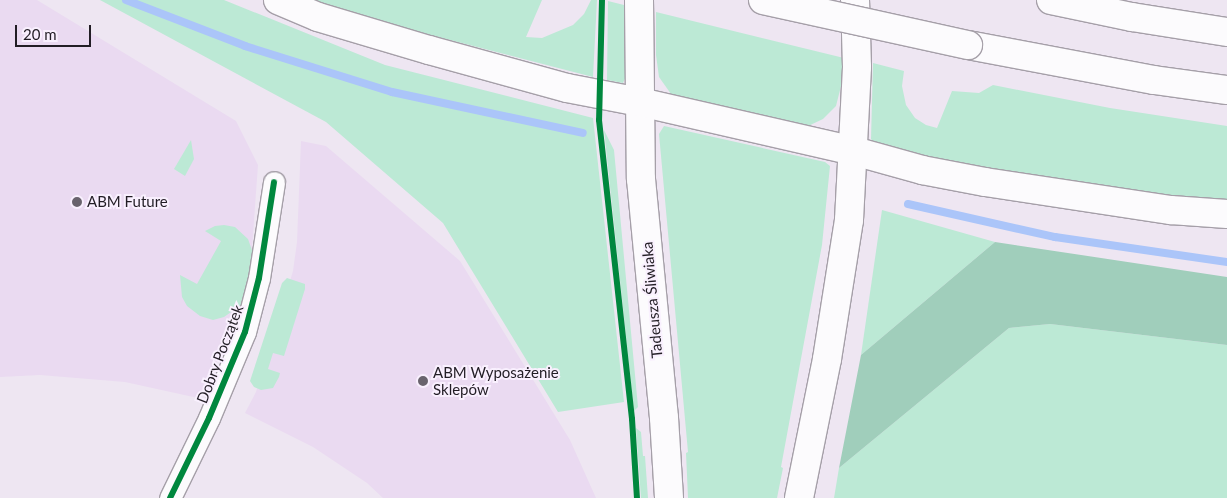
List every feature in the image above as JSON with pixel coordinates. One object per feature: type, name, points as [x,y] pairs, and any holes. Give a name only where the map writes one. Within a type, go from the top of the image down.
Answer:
[{"type":"main road","points":[[278,0],[318,17],[567,88],[640,102],[854,151],[922,170],[1126,204],[1227,214]]},
{"type":"main road","name":"Tadeusza Śliwiaka","points":[[640,0],[641,179],[664,418],[669,498]]},
{"type":"main road","points":[[763,0],[968,45],[1154,80],[1227,90]]},
{"type":"main road","points":[[799,498],[827,359],[848,220],[854,151],[857,67],[855,0]]},
{"type":"main road","points":[[1051,0],[1132,17],[1227,32]]},
{"type":"street","name":"Dobry Początek","points":[[170,498],[209,418],[245,332],[259,278],[274,182]]},
{"type":"shaded area","points":[[0,0],[37,0],[236,121],[258,165],[252,248],[232,332],[198,398],[125,382],[40,375],[0,377]]},
{"type":"shaded area","points":[[301,141],[326,146],[460,261],[570,440],[596,498],[383,498],[367,483],[313,447],[245,413],[256,392],[293,271],[297,242]]},
{"type":"green space","points":[[100,0],[224,0],[385,65],[593,118],[624,402],[558,412],[443,223],[326,122]]},
{"type":"green space","points":[[315,0],[542,0],[526,37],[542,38],[573,25],[584,14],[591,0],[597,0],[593,77],[361,17]]},
{"type":"green space","points":[[608,1],[624,5],[627,74],[623,83],[607,80]]},
{"type":"green space","points":[[656,12],[844,58],[842,82],[836,106],[823,119],[806,127],[687,104],[671,94],[659,77],[656,55]]},
{"type":"green space","points":[[873,63],[904,71],[902,86],[906,105],[915,118],[926,125],[937,128],[952,91],[979,93],[993,85],[1110,108],[1227,126],[1227,200],[1080,187],[973,168],[875,145],[871,139]]},
{"type":"green space","points":[[664,126],[825,162],[830,166],[822,245],[777,498],[688,498],[686,453],[688,452],[659,134]]},
{"type":"green space","points":[[604,130],[614,150],[638,407],[634,411]]},
{"type":"green space","points":[[191,140],[194,159],[185,176],[174,169]]},
{"type":"green space","points":[[882,210],[995,242],[861,355]]},
{"type":"green space","points":[[215,226],[235,227],[248,239],[253,253],[252,267],[241,305],[224,317],[213,320],[200,316],[187,306],[182,297],[180,275],[197,284],[221,241],[205,231]]},
{"type":"green space","points":[[995,242],[1227,277],[1227,345],[1050,324],[1009,328],[839,468],[861,355]]},
{"type":"green space","points":[[287,278],[305,284],[305,289],[284,356],[273,353],[268,369],[280,373],[279,377],[273,388],[261,390],[254,387],[250,381],[282,283]]},
{"type":"green space","points":[[1050,324],[1227,345],[1227,498],[834,498],[839,468],[1009,328]]},
{"type":"green space","points":[[636,428],[641,432],[648,498],[641,498]]},
{"type":"waterway","points":[[126,0],[245,46],[392,92],[583,133]]},
{"type":"waterway","points":[[908,204],[1055,237],[1227,262]]},
{"type":"cycle path","points":[[602,0],[599,120],[632,419],[637,498]]},
{"type":"cycle path","points":[[170,498],[209,418],[245,332],[259,278],[274,182]]},
{"type":"place","name":"ABM Future","points":[[77,202]]},
{"type":"place","name":"ABM Wyposażenie Sklepów","points":[[423,381]]}]
